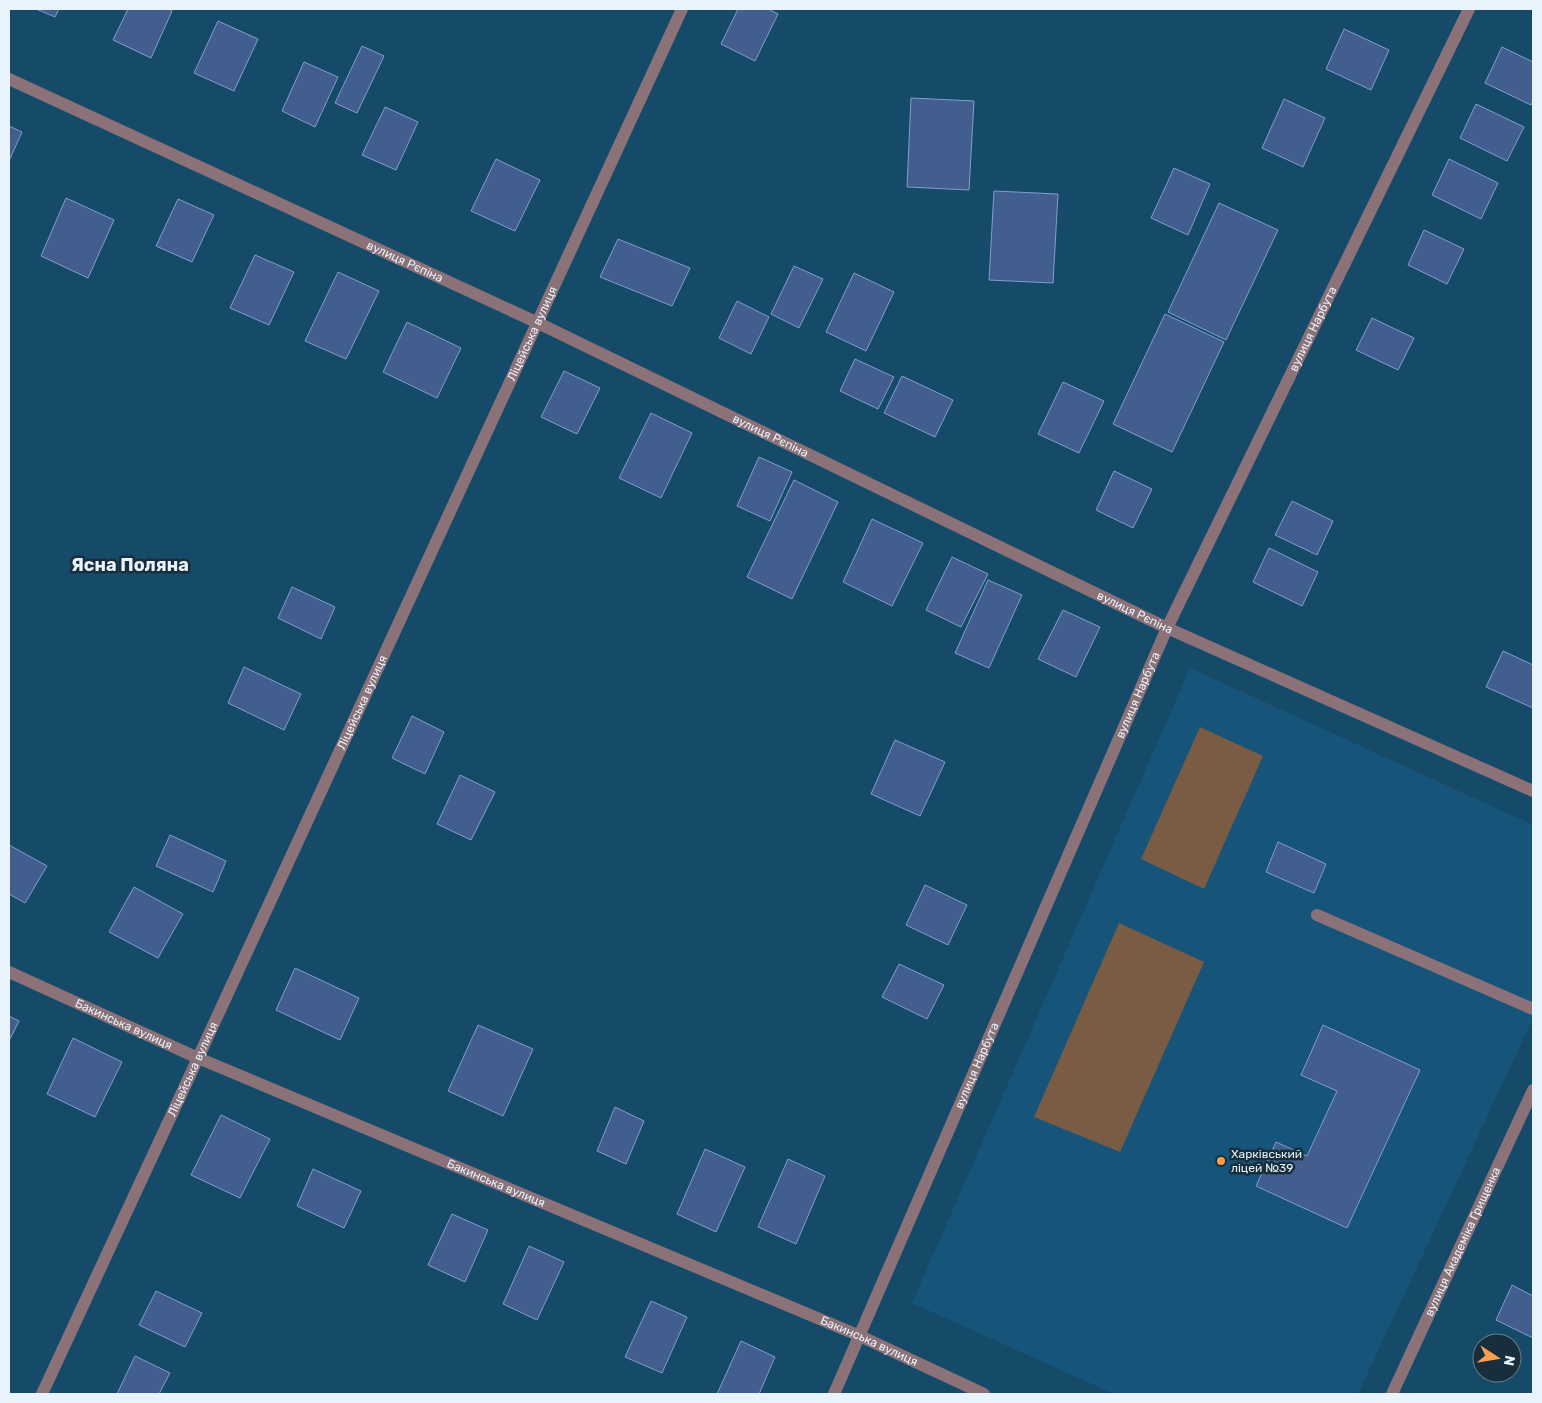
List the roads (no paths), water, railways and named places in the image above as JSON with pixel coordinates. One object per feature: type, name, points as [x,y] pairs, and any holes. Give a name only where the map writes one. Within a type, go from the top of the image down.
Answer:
[{"type":"street","name":"Ліцейська вулиця","points":[[42,1394],[682,9]]},
{"type":"street","name":"вулиця Нарбута","points":[[834,1394],[1167,628],[1469,9]]},
{"type":"street","name":"вулиця Рєпіна","points":[[9,79],[536,322],[1167,628],[1533,791]]},
{"type":"street","points":[[1317,916],[1533,1009]]},
{"type":"street","name":"Бакинська вулиця","points":[[9,972],[198,1058],[860,1336],[984,1394]]},
{"type":"street","name":"вулиця Академіка Грищенка","points":[[1392,1394],[1533,1090]]},
{"type":"place","name":"Харківський ліцей №39","points":[[1221,1161]]},
{"type":"district","name":"Ясна Поляна","points":[[130,565]]}]
